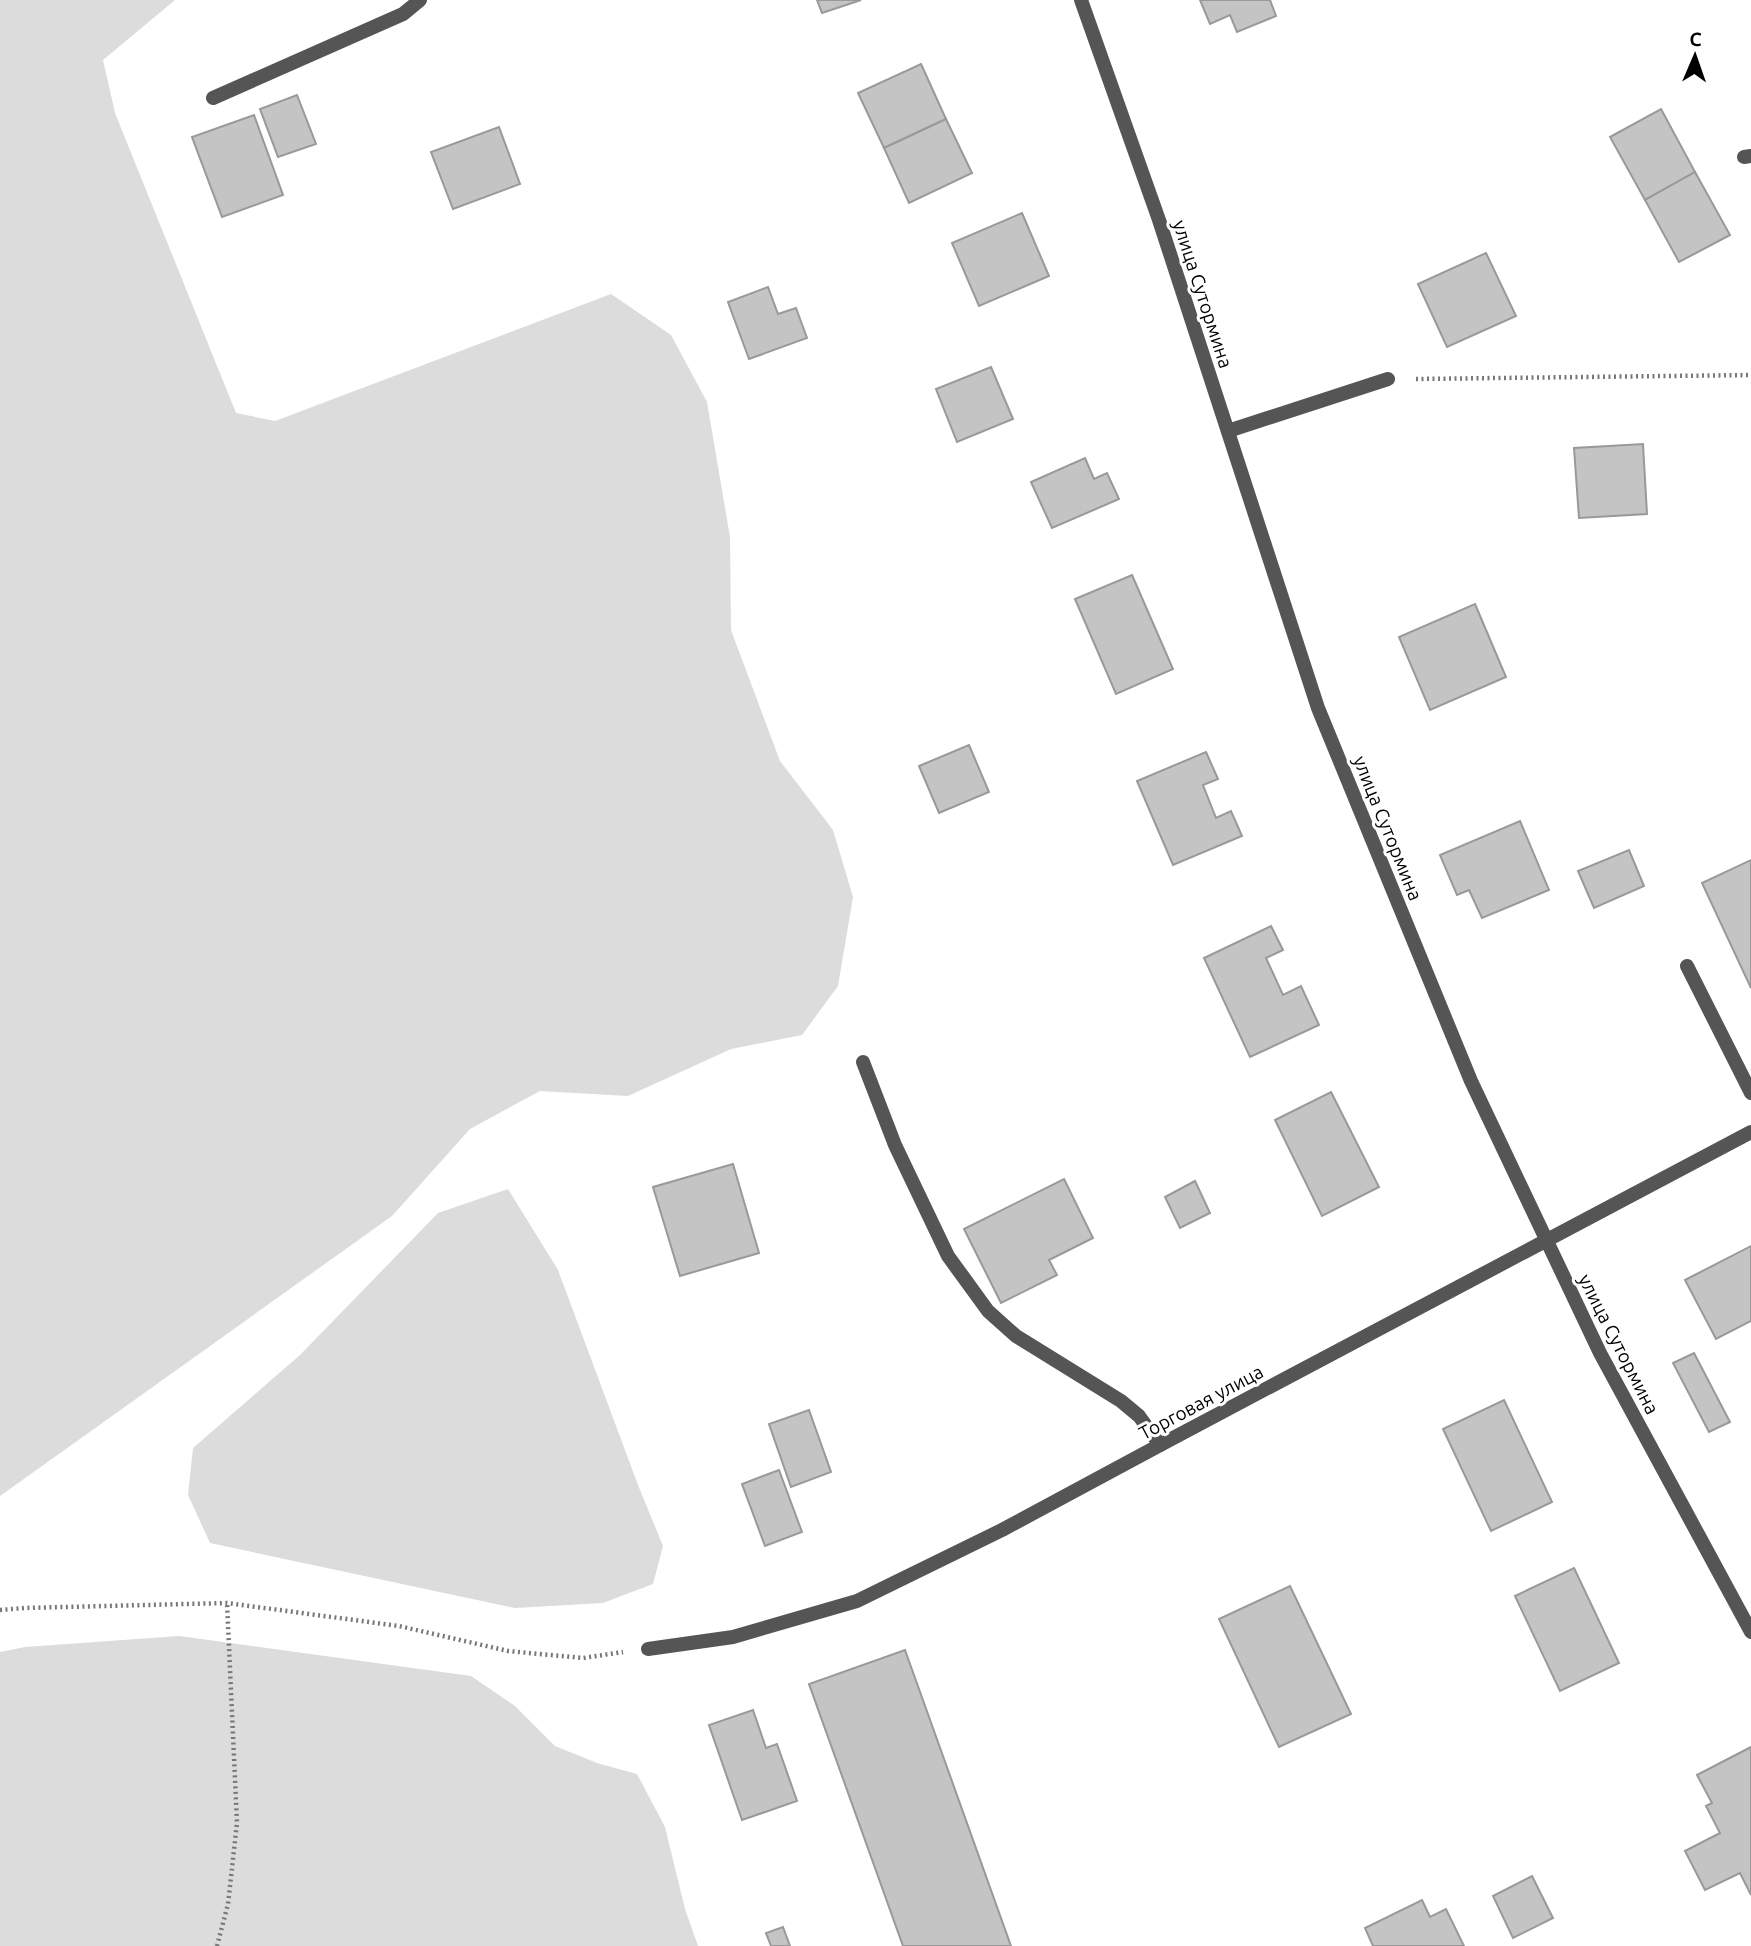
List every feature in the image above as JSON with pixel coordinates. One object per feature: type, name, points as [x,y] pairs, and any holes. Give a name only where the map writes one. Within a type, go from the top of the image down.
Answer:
[{"type":"street","points":[[213,98],[403,14],[420,0]]},
{"type":"street","name":"улица Сутормина","points":[[1081,0],[1159,220],[1318,708],[1471,1081],[1600,1353],[1751,1632]]},
{"type":"street","points":[[1228,431],[1388,379]]},
{"type":"street","points":[[1687,966],[1751,1093]]},
{"type":"street","points":[[863,1062],[895,1145],[948,1256],[988,1311],[1016,1336],[1121,1401],[1139,1416],[1160,1445]]},
{"type":"street","name":"Торговая улица","points":[[648,1649],[733,1637],[857,1601],[1002,1530],[1751,1132]]},
{"type":"path","points":[[1388,379],[1751,375]]},
{"type":"path","points":[[0,1610],[226,1603],[399,1626],[508,1651],[583,1658],[648,1649]]},
{"type":"path","points":[[217,1946],[229,1904],[237,1823],[226,1603]]},
{"type":"shaded area","points":[[0,0],[175,0],[103,60],[115,113],[236,413],[275,421],[611,294],[671,335],[707,402],[730,537],[731,630],[780,761],[833,830],[853,897],[838,986],[802,1035],[731,1049],[628,1096],[540,1091],[470,1129],[392,1216],[0,1496]]},
{"type":"shaded area","points":[[508,1189],[558,1270],[663,1546],[653,1584],[603,1603],[515,1608],[210,1543],[188,1495],[193,1448],[300,1355],[438,1213]]},
{"type":"shaded area","points":[[179,1636],[471,1676],[515,1706],[555,1746],[597,1763],[637,1774],[665,1827],[685,1909],[698,1946],[0,1946],[0,1652],[25,1647]]},
{"type":"building","points":[[817,0],[861,0],[822,13]]},
{"type":"building","points":[[1200,0],[1270,0],[1276,16],[1237,32],[1230,15],[1210,24]]},
{"type":"building","points":[[921,64],[946,119],[884,148],[858,93]]},
{"type":"building","points":[[297,95],[316,144],[278,157],[260,109]]},
{"type":"building","points":[[1661,109],[1695,172],[1645,200],[1610,137]]},
{"type":"building","points":[[254,115],[283,195],[222,217],[192,137]]},
{"type":"building","points":[[946,119],[972,173],[909,203],[884,148]]},
{"type":"building","points":[[499,127],[520,184],[453,209],[431,152]]},
{"type":"building","points":[[1695,172],[1730,235],[1679,262],[1645,200]]},
{"type":"building","points":[[1022,213],[1049,276],[979,306],[952,243]]},
{"type":"building","points":[[1486,253],[1516,316],[1447,347],[1418,284]]},
{"type":"building","points":[[768,287],[778,314],[796,308],[807,338],[749,359],[728,302]]},
{"type":"building","points":[[991,367],[1013,419],[957,442],[936,389]]},
{"type":"building","points":[[1643,444],[1647,514],[1579,518],[1574,448]]},
{"type":"building","points":[[1085,458],[1094,479],[1107,473],[1119,499],[1052,528],[1031,482]]},
{"type":"building","points":[[1132,575],[1173,669],[1116,694],[1075,599]]},
{"type":"building","points":[[1475,604],[1506,677],[1430,710],[1399,637]]},
{"type":"building","points":[[969,745],[989,792],[939,813],[919,766]]},
{"type":"building","points":[[1206,752],[1218,779],[1203,785],[1216,818],[1231,811],[1242,836],[1173,865],[1137,781]]},
{"type":"building","points":[[1520,821],[1549,890],[1482,918],[1469,890],[1457,895],[1440,855]]},
{"type":"building","points":[[1629,850],[1644,886],[1594,908],[1578,871]]},
{"type":"building","points":[[1751,860],[1751,988],[1702,883]]},
{"type":"building","points":[[1271,926],[1283,950],[1266,958],[1283,995],[1301,986],[1319,1025],[1250,1057],[1204,958]]},
{"type":"building","points":[[1331,1092],[1379,1187],[1322,1216],[1275,1120]]},
{"type":"building","points":[[733,1164],[759,1253],[680,1276],[653,1187]]},
{"type":"building","points":[[1064,1179],[1093,1238],[1049,1260],[1057,1275],[1001,1303],[964,1229]]},
{"type":"building","points":[[1195,1181],[1210,1213],[1180,1228],[1165,1197]]},
{"type":"building","points":[[1751,1246],[1751,1321],[1716,1339],[1685,1280]]},
{"type":"building","points":[[1694,1353],[1730,1422],[1709,1432],[1673,1363]]},
{"type":"building","points":[[1504,1400],[1552,1502],[1491,1531],[1443,1429]]},
{"type":"building","points":[[809,1410],[831,1472],[791,1487],[769,1424]]},
{"type":"building","points":[[779,1470],[802,1532],[765,1546],[742,1484]]},
{"type":"building","points":[[1574,1568],[1619,1663],[1560,1691],[1515,1596]]},
{"type":"building","points":[[1290,1586],[1351,1714],[1279,1747],[1219,1619]]},
{"type":"building","points":[[905,1650],[1011,1946],[903,1946],[809,1684]]},
{"type":"building","points":[[753,1710],[766,1748],[777,1744],[797,1801],[742,1820],[709,1725]]},
{"type":"building","points":[[1751,1747],[1751,1895],[1740,1873],[1705,1890],[1685,1851],[1720,1833],[1706,1806],[1712,1803],[1697,1775]]},
{"type":"building","points":[[1532,1876],[1553,1918],[1513,1938],[1493,1896]]},
{"type":"building","points":[[1422,1900],[1430,1917],[1446,1909],[1464,1946],[1373,1946],[1365,1928]]},
{"type":"building","points":[[783,1927],[790,1946],[771,1946],[766,1933]]}]
